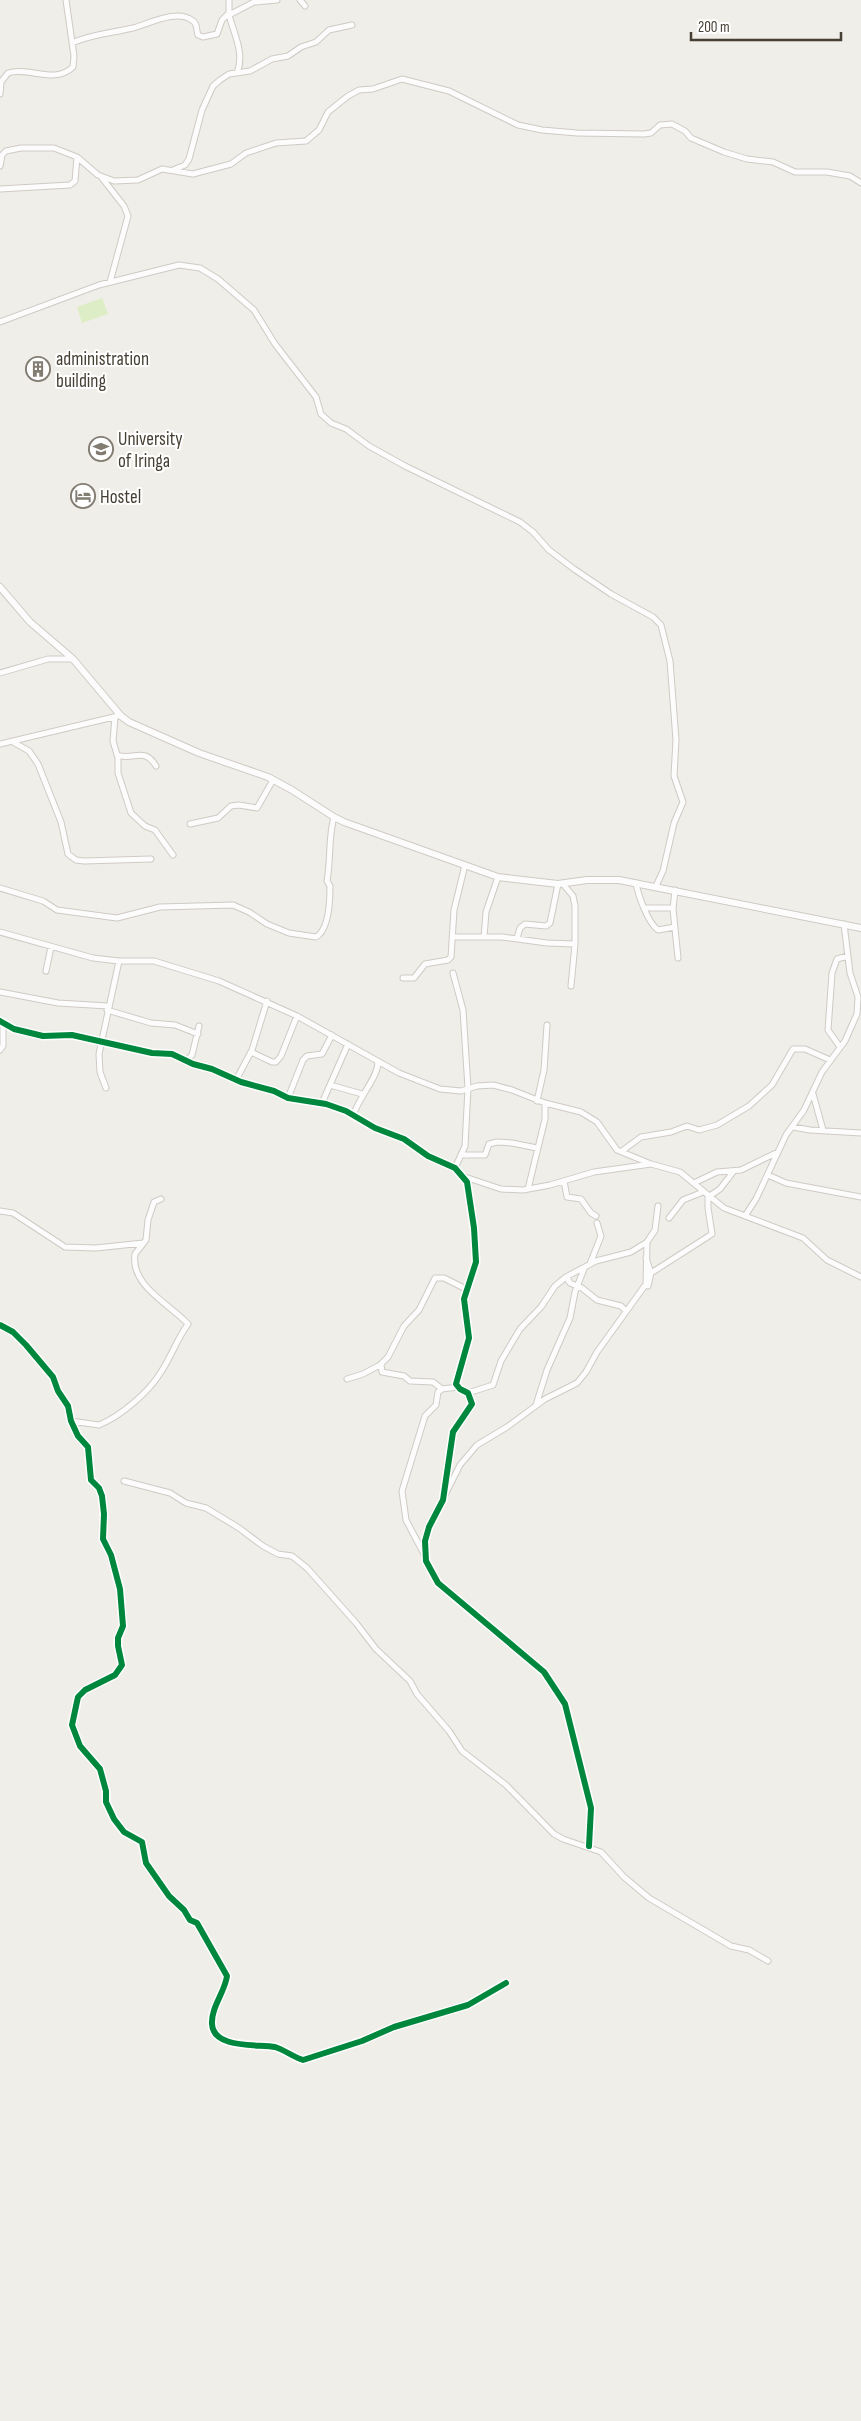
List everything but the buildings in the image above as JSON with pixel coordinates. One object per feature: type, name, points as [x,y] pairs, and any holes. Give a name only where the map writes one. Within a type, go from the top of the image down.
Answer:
[{"type":"street","points":[[0,94],[2,77],[8,73],[16,71],[46,76],[68,70],[74,62],[66,0]]},
{"type":"street","points":[[229,0],[229,14],[240,58],[237,74]]},
{"type":"street","points":[[72,43],[84,37],[132,28],[151,20],[170,17],[191,19],[196,24],[198,35],[207,37],[217,34],[222,20],[229,14],[257,1],[277,0]]},
{"type":"street","points":[[300,0],[305,6]]},
{"type":"street","points":[[173,170],[185,165],[191,156],[202,110],[213,86],[227,75],[250,71],[269,60],[286,57],[301,47],[314,44],[329,30],[352,25]]},
{"type":"street","points":[[102,177],[114,181],[134,180],[156,171],[173,170],[193,174],[231,164],[246,153],[273,144],[306,141],[319,130],[330,109],[352,93],[378,88],[402,79],[449,92],[518,125],[542,130],[577,133],[644,134],[651,133],[660,126],[672,124],[685,131],[691,138],[736,156],[773,162],[795,172],[816,171],[850,176],[861,183]]},
{"type":"street","points":[[0,166],[1,154],[10,150],[46,147],[77,156],[102,177],[124,206],[128,216],[110,282]]},
{"type":"street","points":[[0,189],[70,185],[74,181],[77,156]]},
{"type":"street","points":[[0,322],[43,304],[110,282],[179,265],[200,268],[209,272],[256,312],[275,344],[313,393],[322,416],[331,423],[348,430],[368,446],[405,466],[520,522],[533,532],[549,550],[586,578],[658,621],[666,638],[670,661],[676,740],[674,776],[683,802],[674,823],[663,871],[656,886]]},
{"type":"street","points":[[0,587],[30,622],[73,659],[118,716],[167,740],[273,780],[334,817],[498,878],[560,884],[602,879],[636,883],[861,928]]},
{"type":"street","points":[[0,673],[48,658],[73,659]]},
{"type":"street","points":[[0,744],[118,716]]},
{"type":"street","points":[[118,716],[112,741],[117,755],[120,780],[131,813],[145,826],[155,830],[173,855]]},
{"type":"street","points":[[13,742],[29,751],[38,764],[61,822],[68,854],[76,860],[84,861],[151,859]]},
{"type":"street","points":[[117,755],[126,758],[146,755],[152,759],[156,766]]},
{"type":"street","points":[[190,824],[218,818],[231,806],[238,805],[257,808],[273,780]]},
{"type":"street","points":[[0,888],[45,902],[57,910],[117,918],[160,907],[233,905],[249,912],[266,924],[289,933],[316,937],[320,935],[324,927],[329,898],[330,886],[327,880],[331,850],[330,833],[334,817]]},
{"type":"street","points":[[403,978],[414,978],[429,962],[450,958],[453,952],[454,910],[465,865]]},
{"type":"street","points":[[484,937],[486,912],[498,878]]},
{"type":"street","points":[[636,883],[638,897],[646,908],[649,919],[656,929],[675,927]]},
{"type":"street","points":[[517,938],[520,928],[524,924],[546,926],[550,923],[560,884]]},
{"type":"street","points":[[560,884],[574,899],[575,944],[571,986]]},
{"type":"street","points":[[675,890],[673,908],[678,958]]},
{"type":"street","points":[[646,908],[673,908]]},
{"type":"street","points":[[746,1216],[792,1127],[813,1094],[822,1072],[852,1028],[858,1006],[844,924]]},
{"type":"street","points":[[0,932],[93,958],[118,961],[160,962],[218,981],[267,1001],[297,1016],[399,1073],[440,1089],[461,1091],[468,1088],[493,1085],[538,1101],[581,1112],[603,1129],[614,1147],[622,1152],[652,1164],[680,1172],[708,1197],[724,1208],[803,1238],[832,1263],[861,1277]]},
{"type":"street","points":[[454,937],[517,938],[548,943],[575,944]]},
{"type":"street","points":[[46,971],[51,947]]},
{"type":"street","points":[[840,1047],[828,1030],[831,980],[836,961],[848,956]]},
{"type":"street","points":[[106,1088],[99,1064],[100,1040],[118,961]]},
{"type":"street","points":[[453,973],[463,1010],[468,1088],[465,1146],[455,1168]]},
{"type":"street","points":[[0,992],[58,1003],[108,1008],[151,1023],[175,1025],[198,1034]]},
{"type":"street","points":[[236,1080],[251,1052],[267,1001]]},
{"type":"street","points":[[251,1052],[276,1062],[297,1016]]},
{"type":"street","points":[[0,1050],[3,1046],[1,1023],[43,1036],[72,1034],[152,1053],[172,1054],[236,1080],[274,1090],[288,1098],[322,1103],[354,1114],[375,1128],[404,1139],[428,1156],[455,1168],[465,1177],[501,1189],[531,1188],[564,1182],[594,1172],[652,1164]]},
{"type":"street","points":[[538,1101],[544,1070],[547,1025]]},
{"type":"street","points":[[186,1061],[190,1057],[199,1026]]},
{"type":"street","points":[[288,1098],[303,1060],[307,1056],[322,1054],[332,1035]]},
{"type":"street","points":[[322,1103],[345,1056],[348,1044]]},
{"type":"street","points":[[622,1152],[642,1137],[671,1132],[687,1126],[699,1130],[717,1124],[748,1106],[764,1090],[772,1085],[793,1049],[805,1049],[830,1060]]},
{"type":"street","points":[[354,1114],[362,1094],[377,1071],[379,1065],[377,1061]]},
{"type":"street","points":[[330,1085],[362,1094]]},
{"type":"street","points":[[813,1094],[823,1130]]},
{"type":"street","points":[[531,1188],[537,1148],[545,1119],[545,1103]]},
{"type":"street","points":[[792,1127],[861,1133]]},
{"type":"street","points":[[462,1154],[485,1155],[489,1144],[497,1142],[537,1148]]},
{"type":"street","points":[[694,1183],[717,1172],[733,1172],[779,1152]]},
{"type":"street","points":[[708,1197],[720,1189],[733,1172]]},
{"type":"street","points":[[768,1175],[786,1183],[861,1197]]},
{"type":"street","points":[[458,1387],[458,1372],[466,1355],[469,1338],[464,1305],[466,1289],[476,1262],[473,1220],[465,1177]]},
{"type":"street","points":[[564,1182],[566,1196],[581,1199],[591,1213],[596,1216]]},
{"type":"street","points":[[669,1218],[682,1200],[703,1192]]},
{"type":"street","points":[[651,1273],[712,1234],[708,1197]]},
{"type":"street","points":[[71,1421],[100,1425],[129,1407],[151,1386],[162,1372],[188,1324],[161,1301],[138,1276],[134,1257],[146,1240],[148,1220],[154,1202],[161,1199]]},
{"type":"street","points":[[468,1393],[493,1385],[501,1361],[520,1329],[541,1307],[554,1286],[566,1277],[609,1256],[631,1252],[647,1242],[655,1230],[658,1206]]},
{"type":"street","points":[[0,1211],[13,1213],[65,1247],[96,1248],[143,1243]]},
{"type":"street","points":[[590,1265],[601,1236],[597,1223]]},
{"type":"street","points":[[644,1289],[646,1284],[645,1258],[647,1242]]},
{"type":"street","points":[[425,1555],[427,1534],[460,1465],[477,1445],[507,1427],[536,1405],[582,1379],[597,1352],[626,1311],[644,1289],[649,1286],[651,1273],[645,1258]]},
{"type":"street","points":[[536,1405],[547,1370],[570,1318],[577,1286],[584,1269]]},
{"type":"street","points":[[566,1277],[596,1300],[621,1306],[626,1311]]},
{"type":"street","points":[[347,1379],[363,1374],[381,1364],[391,1353],[404,1326],[419,1310],[435,1278],[444,1278],[466,1289]]},
{"type":"street","points":[[0,1324],[13,1332],[26,1344],[53,1377],[58,1391],[68,1406],[71,1421],[78,1436],[88,1447],[91,1480],[100,1492],[104,1514],[103,1539],[110,1552],[116,1573],[123,1626],[118,1638],[122,1665],[119,1672],[85,1690],[78,1697],[72,1725],[80,1746],[100,1769],[106,1791],[106,1802],[114,1818],[124,1832],[142,1842],[146,1863],[171,1899],[184,1910],[190,1920],[197,1923],[227,1976],[212,2019],[213,2030],[218,2037],[236,2043],[274,2047],[303,2060],[362,2041],[394,2027],[468,2005],[506,1983]]},
{"type":"street","points":[[381,1364],[382,1372],[404,1376],[410,1381],[433,1382],[442,1389]]},
{"type":"street","points":[[443,1500],[453,1432],[472,1404],[468,1393],[458,1387],[442,1389],[437,1394],[436,1405],[424,1416],[402,1491],[406,1520],[438,1583],[544,1672],[565,1704],[591,1808],[589,1846]]},
{"type":"street","points":[[124,1481],[170,1494],[186,1503],[206,1508],[278,1554],[292,1556],[322,1583],[376,1649],[410,1681],[417,1694],[467,1756],[506,1785],[554,1834],[601,1852],[624,1877],[649,1898],[731,1946],[750,1950],[768,1961]]},
{"type":"green space","points":[[102,298],[108,314],[82,323],[77,307]]},
{"type":"cycle path","points":[[0,1021],[14,1029],[43,1036],[72,1035],[152,1053],[172,1054],[193,1064],[212,1069],[241,1082],[274,1091],[288,1098],[326,1104],[346,1111],[375,1128],[404,1139],[428,1156],[455,1168],[467,1182],[474,1228],[476,1262],[464,1299],[469,1338],[456,1384],[460,1389],[468,1393],[472,1404],[453,1432],[443,1500],[429,1527],[425,1541],[426,1561],[438,1583],[544,1672],[565,1704],[591,1808],[589,1846]]},
{"type":"cycle path","points":[[0,1325],[13,1332],[53,1377],[58,1391],[68,1406],[71,1421],[78,1436],[88,1447],[91,1480],[99,1488],[102,1496],[104,1514],[103,1539],[111,1555],[120,1589],[123,1626],[118,1638],[118,1646],[122,1665],[115,1675],[85,1690],[78,1697],[72,1725],[80,1746],[100,1769],[106,1791],[106,1802],[114,1819],[124,1832],[142,1842],[146,1863],[169,1896],[184,1910],[190,1920],[197,1923],[227,1976],[212,2018],[214,2032],[220,2038],[228,2041],[238,2044],[275,2047],[303,2060],[362,2041],[394,2027],[468,2005],[506,1983]]},
{"type":"place","name":"administration building","points":[[38,369]]},
{"type":"place","name":"University of Iringa","points":[[101,449]]},
{"type":"place","name":"Hostel","points":[[83,496]]}]
